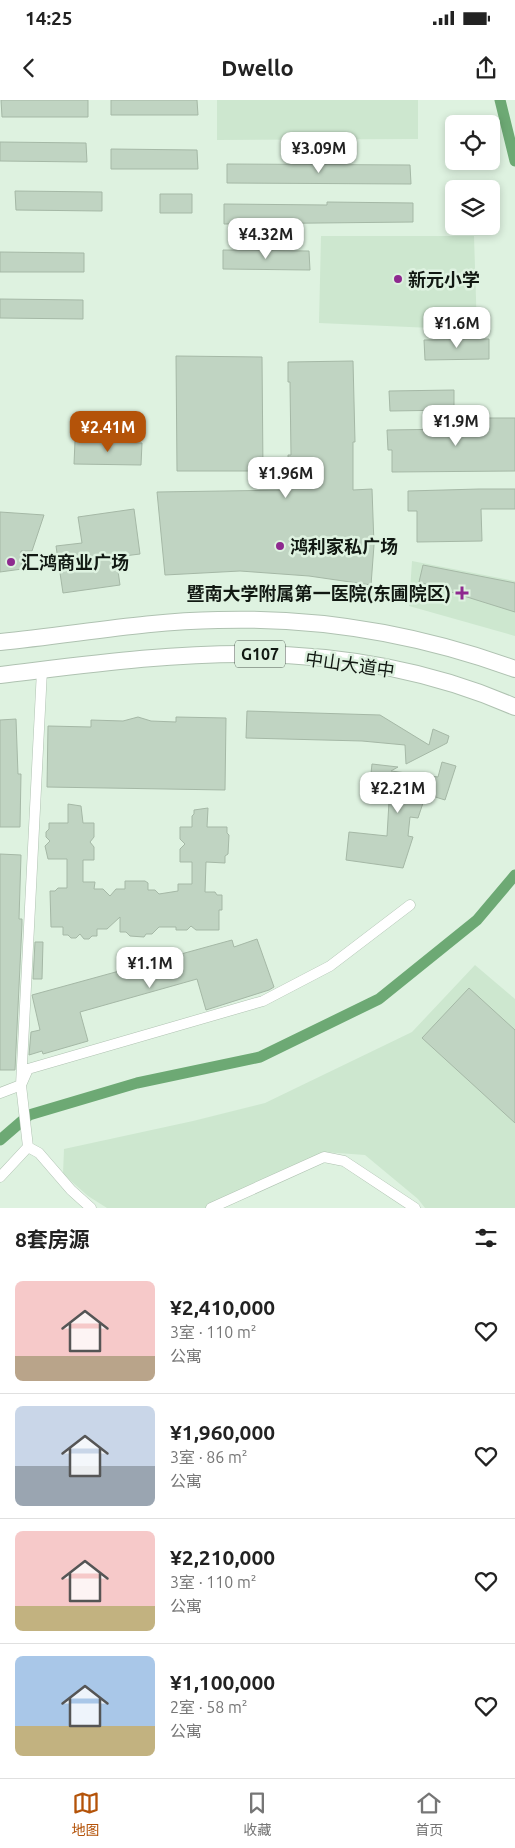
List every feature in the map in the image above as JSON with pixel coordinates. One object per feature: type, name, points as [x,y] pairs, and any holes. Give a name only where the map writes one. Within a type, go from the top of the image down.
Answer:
[{"type":"highway","name":"中山大道中","points":[[0,642],[183,622],[217,620],[295,621],[381,631],[436,645],[515,669]]},
{"type":"highway","name":"中山大道中","points":[[0,675],[204,655],[254,654],[305,657],[372,665],[427,676],[479,692],[515,707]]},
{"type":"street","points":[[0,1177],[28,1147],[21,1085],[42,670]]},
{"type":"street","points":[[0,1093],[21,1085],[28,1069],[263,1001],[330,966],[410,905]]},
{"type":"street","points":[[28,1147],[39,1153],[71,1190],[91,1208]]},
{"type":"street","points":[[211,1208],[324,1157],[344,1161],[415,1208]]},
{"type":"shaded area","points":[[217,100],[418,100],[418,139],[217,140]]},
{"type":"shaded area","name":"新元小学","points":[[321,236],[474,236],[477,330],[319,323]]},
{"type":"shaded area","name":"暨南大学附属第一医院(东圃院区)","points":[[412,561],[515,581],[515,636],[409,606]]},
{"type":"shaded area","points":[[475,965],[515,999],[515,1208],[425,1208],[418,1199],[365,1155],[324,1152],[207,1208],[107,1208],[88,1196],[63,1174],[64,1149],[265,1103],[412,1032]]},
{"type":"building","points":[[1,100],[88,100],[88,117],[2,117]]},
{"type":"building","points":[[111,100],[197,100],[198,115],[111,115]]},
{"type":"building","points":[[0,142],[86,143],[87,162],[0,161]]},
{"type":"building","points":[[111,149],[197,150],[198,169],[111,169]]},
{"type":"building","points":[[227,164],[410,165],[411,184],[227,183]]},
{"type":"building","points":[[15,191],[102,192],[102,211],[16,210]]},
{"type":"building","points":[[160,194],[192,194],[192,213],[160,213]]},
{"type":"building","points":[[327,202],[413,203],[413,222],[224,224],[224,204],[327,205]]},
{"type":"building","points":[[223,250],[309,251],[310,270],[223,269]]},
{"type":"building","points":[[0,252],[84,253],[84,272],[0,272]]},
{"type":"building","points":[[0,299],[83,300],[83,319],[0,318]]},
{"type":"building","points":[[489,339],[489,359],[425,360],[424,340]]},
{"type":"building","points":[[176,356],[262,357],[263,471],[177,471]]},
{"type":"building","points":[[353,361],[355,442],[353,442],[353,490],[372,489],[374,545],[371,585],[309,576],[240,571],[165,575],[157,492],[289,490],[288,455],[291,455],[288,362]]},
{"type":"building","points":[[454,390],[454,410],[390,411],[389,391]]},
{"type":"building","points":[[456,418],[515,418],[515,471],[392,472],[392,450],[388,450],[387,430],[456,429]]},
{"type":"building","points":[[75,441],[142,443],[141,465],[74,464]]},
{"type":"building","points":[[515,489],[515,509],[481,509],[482,541],[417,542],[417,511],[408,511],[408,491]]},
{"type":"building","points":[[134,509],[140,554],[116,557],[120,585],[63,593],[56,546],[82,543],[78,517]]},
{"type":"building","points":[[0,512],[44,515],[32,551],[21,551],[22,569],[0,572]]},
{"type":"building","points":[[423,565],[515,583],[515,612],[419,582]]},
{"type":"building","points":[[247,711],[380,715],[429,745],[433,729],[449,736],[447,743],[406,764],[405,745],[362,741],[246,738]]},
{"type":"building","points":[[138,717],[151,721],[176,722],[176,717],[226,718],[225,790],[47,787],[48,726],[91,727],[91,720],[123,721]]},
{"type":"building","points":[[16,719],[18,774],[21,774],[20,827],[0,827],[0,720]]},
{"type":"building","points":[[442,762],[456,766],[445,800],[426,794],[418,818],[410,817],[408,836],[413,837],[403,868],[346,860],[349,832],[387,836],[390,785],[370,783],[372,764],[398,767],[391,771],[438,777]]},
{"type":"building","points":[[68,804],[81,806],[83,823],[94,823],[94,837],[90,842],[94,847],[94,860],[83,860],[83,882],[95,882],[94,889],[103,889],[110,896],[116,889],[125,889],[125,881],[145,881],[148,883],[148,890],[155,890],[159,894],[178,891],[178,884],[192,884],[192,862],[180,862],[180,849],[185,844],[180,839],[180,827],[192,827],[194,810],[208,808],[207,827],[227,827],[229,835],[228,854],[225,856],[225,863],[206,862],[205,892],[215,892],[217,895],[222,895],[222,910],[219,910],[219,930],[196,930],[191,926],[187,930],[176,930],[176,927],[159,927],[152,934],[146,934],[144,937],[130,936],[126,932],[120,932],[120,917],[107,929],[97,929],[97,936],[84,939],[80,934],[76,938],[63,935],[63,927],[51,927],[50,891],[55,891],[58,888],[67,888],[67,859],[48,859],[45,846],[50,841],[46,837],[46,832],[49,829],[49,823],[68,823]]},
{"type":"building","points":[[0,854],[21,855],[19,919],[22,919],[22,924],[15,1070],[0,1070]]},
{"type":"building","points":[[257,939],[274,987],[269,990],[206,1010],[197,979],[80,1012],[88,1041],[43,1054],[42,1051],[29,1055],[31,1032],[40,1030],[32,995],[232,940],[234,947]]},
{"type":"building","points":[[35,942],[43,942],[42,979],[33,979]]},
{"type":"building","points":[[469,988],[515,1030],[515,1123],[422,1038]]},
{"type":"waterway","points":[[500,100],[515,161]]},
{"type":"waterway","points":[[0,1140],[29,1115],[137,1083],[260,1057],[379,999],[477,920],[515,875]]},
{"type":"place","name":"新元小学","points":[[398,279]]},
{"type":"place","name":"鸿利家私广场","points":[[280,546]]},
{"type":"place","name":"汇鸿商业广场","points":[[11,562]]},
{"type":"place","name":"暨南大学附属第一医院(东圃院区)","points":[[462,593]]}]
